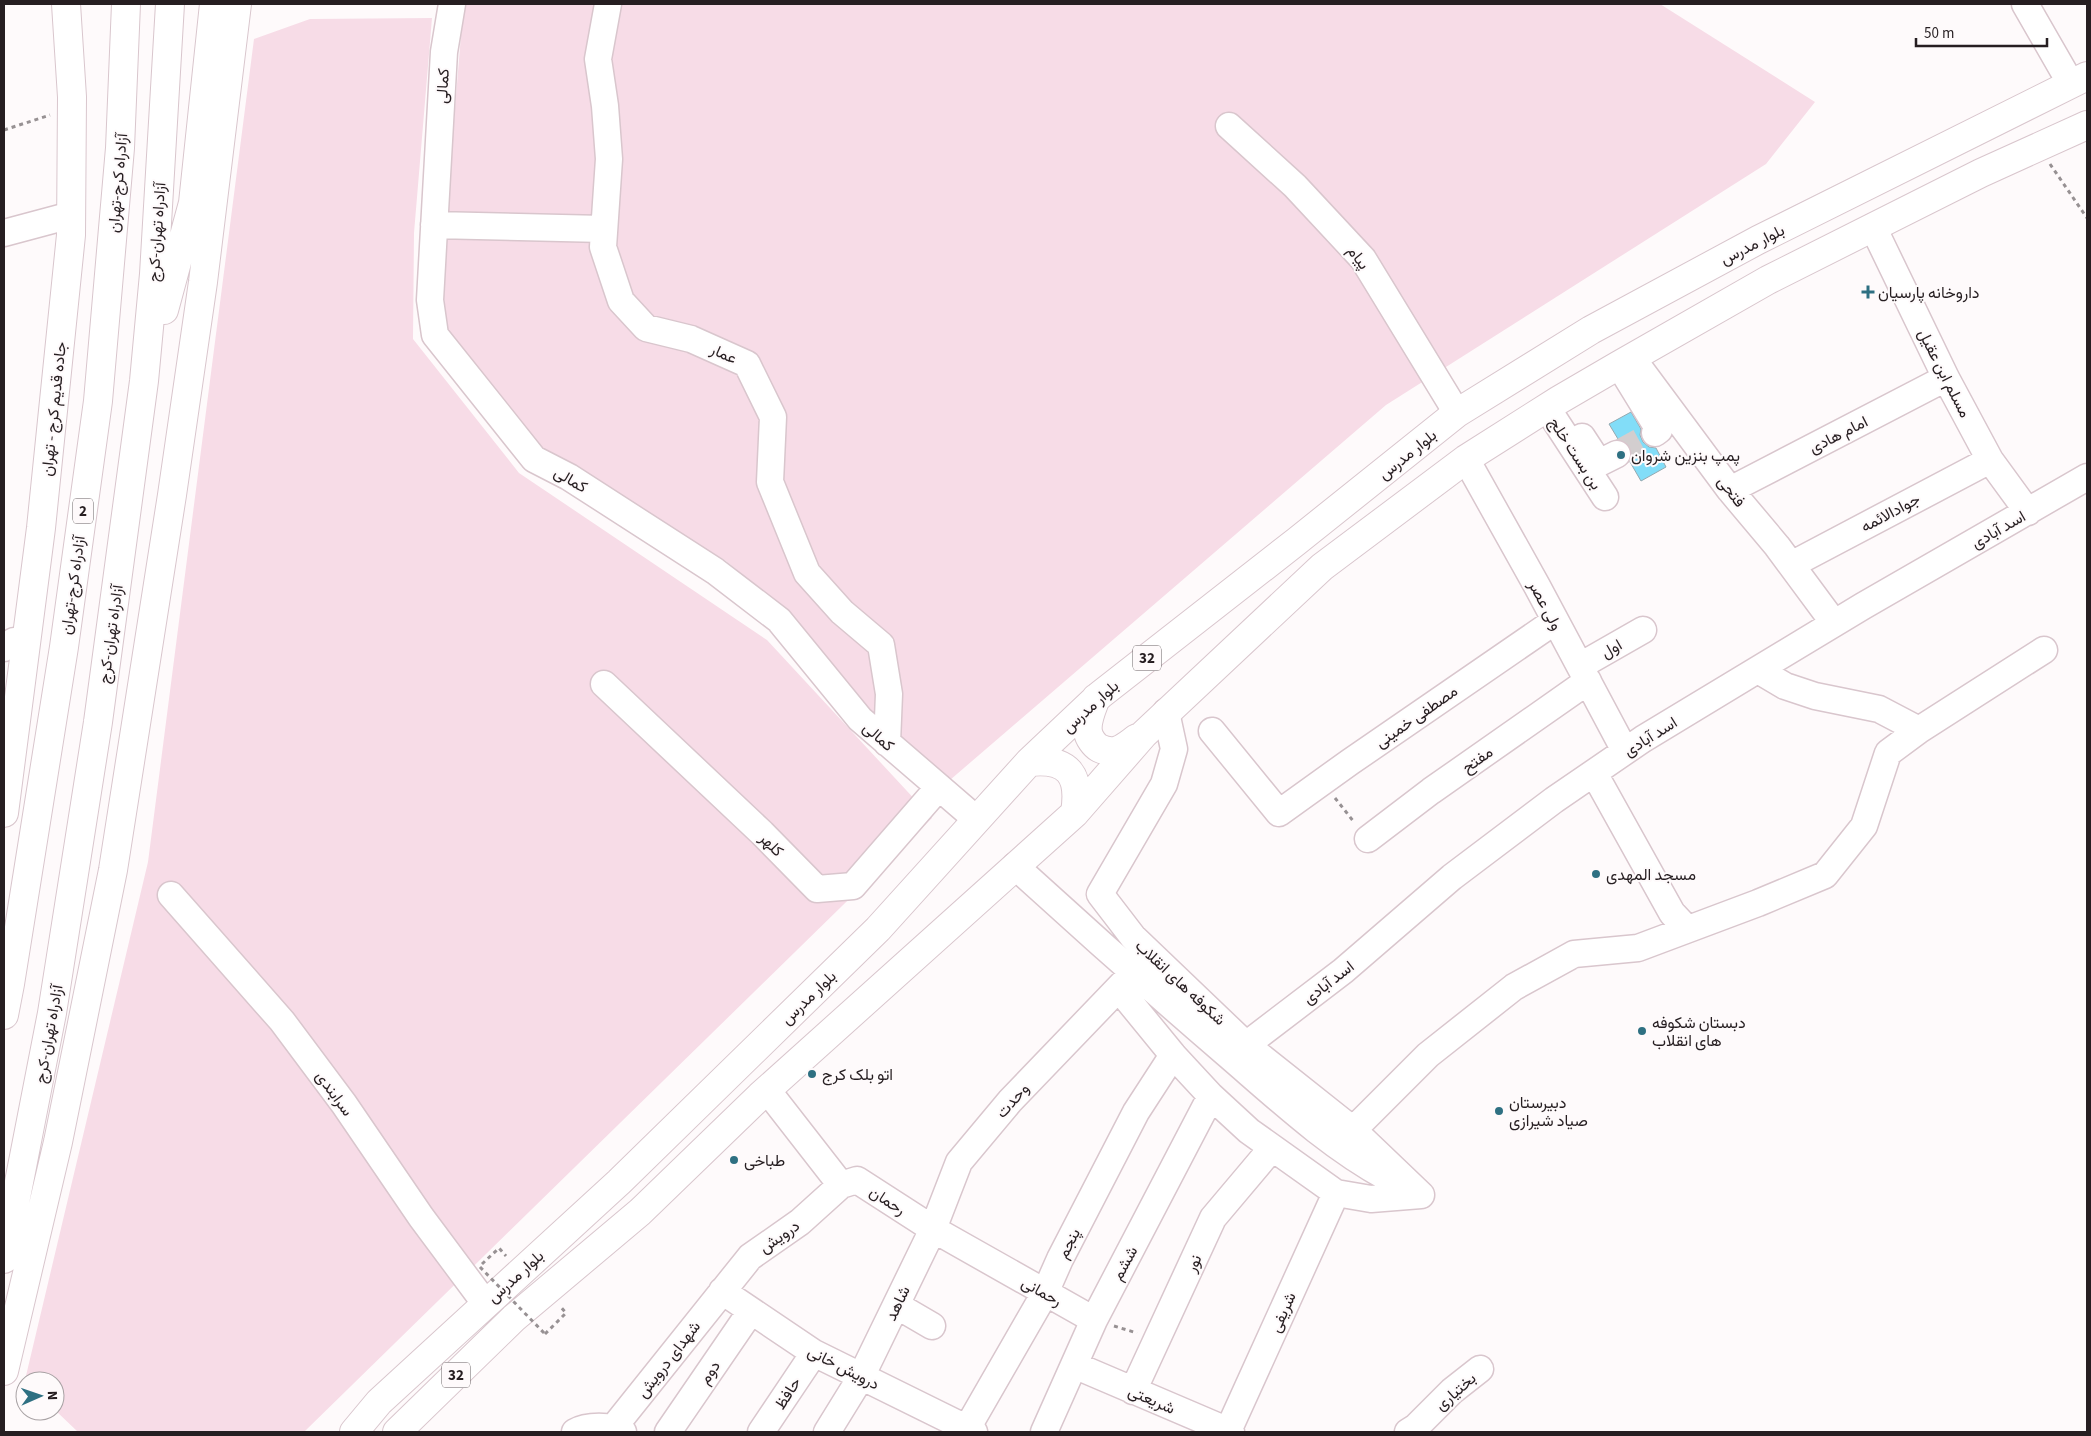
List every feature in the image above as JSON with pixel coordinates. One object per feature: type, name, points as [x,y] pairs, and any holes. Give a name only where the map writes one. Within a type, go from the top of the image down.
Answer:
[{"type":"highway","name":"جاده قدیم کرج - تهران","points":[[4,730],[9,645],[60,218],[61,112],[52,4]]},
{"type":"highway","name":"جاده قدیم کرج - تهران","points":[[4,813],[40,528],[71,235],[72,97],[66,4]]},
{"type":"highway","name":"آزادراه کرج-تهران","points":[[4,1015],[64,647],[98,401],[120,148],[126,4]]},
{"type":"highway","name":"آزادراه تهران-کرج","points":[[4,1259],[52,1013],[98,722],[144,381],[154,274],[170,4]]},
{"type":"highway","points":[[144,381],[193,203],[214,4]]},
{"type":"highway","points":[[4,1371],[58,1142],[113,870],[203,282],[237,4]]},
{"type":"highway","name":"بلوار مدرس","points":[[354,1432],[379,1402],[619,1182],[878,929],[1029,762],[1096,698],[1457,413],[1591,330],[1758,240],[2079,80]]},
{"type":"highway","name":"بلوار مدرس","points":[[514,1318],[640,1212],[766,1090],[1076,813],[1144,734],[1166,712],[1322,567],[1466,459],[1625,361],[1768,280],[1981,173],[2087,125]]},
{"type":"highway","points":[[1096,698],[1089,718],[1088,734],[1095,745],[1109,753],[1121,750],[1144,734]]},
{"type":"highway","points":[[1029,762],[1046,760],[1059,763],[1073,775],[1078,796],[1076,813]]},
{"type":"highway","points":[[419,1432],[514,1318]]},
{"type":"highway","name":"32","points":[[397,1432],[514,1318]]},
{"type":"street","name":"کمالی","points":[[452,4],[444,52],[430,300],[435,335],[534,459],[569,477],[715,571],[779,620],[860,720],[976,819]]},
{"type":"street","name":"عمار","points":[[608,4],[598,59],[605,106],[609,159],[603,247],[621,301],[646,328],[691,339],[747,364],[773,418],[770,482],[807,573],[842,612],[881,645],[889,694],[887,743]]},
{"type":"street","points":[[2025,4],[2079,80]]},
{"type":"street","name":"پیام","points":[[1229,126],[1296,186],[1363,259],[1457,413]]},
{"type":"street","points":[[4,233],[60,218]]},
{"type":"street","points":[[434,225],[604,229]]},
{"type":"street","name":"مسلم ابن عقیل","points":[[1873,228],[1946,378],[1990,460],[2028,512]]},
{"type":"street","points":[[1625,361],[1660,430],[1656,433]]},
{"type":"street","name":"فتحی","points":[[1625,361],[1791,565],[1834,623]]},
{"type":"street","name":"امام هادی","points":[[1730,490],[1946,378]]},
{"type":"street","points":[[1553,404],[1599,463],[1617,454]]},
{"type":"street","name":"بن بست خلج","points":[[1553,404],[1605,497]]},
{"type":"street","name":"ولی عصر","points":[[1466,459],[1625,752]]},
{"type":"street","name":"جوادالائمه","points":[[1791,565],[1990,460]]},
{"type":"street","name":"اسد آبادی","points":[[1246,1045],[1344,971],[1452,877],[1625,752],[1834,623],[2086,481]]},
{"type":"street","name":"مصطفی خمینی","points":[[1212,731],[1279,813],[1554,621]]},
{"type":"street","name":"اول","points":[[1584,674],[1643,630]]},
{"type":"street","points":[[1352,1130],[1428,1055],[1514,988],[1574,954],[1638,948],[1758,903],[1825,875],[1864,826],[1888,753],[1919,730],[2044,650]]},
{"type":"street","points":[[1758,670],[1785,686],[1815,696],[1879,708],[1919,730]]},
{"type":"street","name":"مفتح","points":[[1368,839],[1584,674]]},
{"type":"street","name":"کلهر","points":[[604,684],[762,833],[816,889],[853,886],[939,787]]},
{"type":"street","name":"شکوفه های انقلاب","points":[[1166,712],[1174,750],[1164,784],[1100,894],[1133,937],[1246,1045],[1352,1130],[1420,1195]]},
{"type":"street","points":[[1594,773],[1672,913],[1687,929]]},
{"type":"street","name":"شکوفه های انقلاب","points":[[1015,866],[1126,981],[1360,1162],[1420,1195]]},
{"type":"street","name":"سرابندی","points":[[171,895],[282,1022],[344,1104],[421,1217],[485,1303]]},
{"type":"street","name":"شکوفه های انقلاب","points":[[1126,981],[1173,1055],[1211,1096],[1249,1131],[1272,1148],[1336,1193],[1371,1199],[1420,1195]]},
{"type":"street","name":"وحدت","points":[[933,1229],[959,1162],[1010,1102],[1126,981]]},
{"type":"street","name":"پنجم","points":[[969,1431],[1045,1292],[1060,1259],[1136,1112],[1173,1055]]},
{"type":"street","points":[[766,1090],[841,1185]]},
{"type":"street","name":"ششم","points":[[1044,1432],[1094,1320],[1211,1096]]},
{"type":"street","name":"نور","points":[[1134,1391],[1213,1218],[1272,1148]]},
{"type":"street","name":"رحمان","points":[[841,1185],[857,1180],[933,1229]]},
{"type":"street","name":"درویش","points":[[722,1291],[750,1257],[800,1222],[841,1185]]},
{"type":"street","name":"شریفی","points":[[1230,1432],[1336,1193]]},
{"type":"street","name":"رحمانی","points":[[933,1229],[1094,1320]]},
{"type":"street","name":"شاهد","points":[[827,1432],[862,1377],[933,1229]]},
{"type":"street","name":"درویش خانی","points":[[722,1291],[814,1353],[969,1431]]},
{"type":"street","name":"شهدای درویش","points":[[619,1430],[722,1291]]},
{"type":"street","points":[[896,1305],[932,1326]]},
{"type":"street","name":"دوم","points":[[668,1432],[751,1311]]},
{"type":"street","name":"حافظ","points":[[761,1432],[814,1353]]},
{"type":"street","name":"شریعتی","points":[[1074,1365],[1230,1432]]},
{"type":"street","name":"بختیاری","points":[[1408,1432],[1416,1427],[1452,1391],[1480,1369]]},
{"type":"street","points":[[575,1432],[581,1429],[619,1430]]},
{"type":"path","points":[[4,130],[61,112]]},
{"type":"path","points":[[2038,147],[2087,218]]},
{"type":"path","points":[[1322,782],[1368,839]]},
{"type":"path","points":[[499,1248],[480,1267],[545,1334],[566,1313]]},
{"type":"path","points":[[1094,1320],[1158,1339]]},
{"type":"shaded area","points":[[466,4],[1660,4],[1815,102],[1766,164],[1386,405],[950,780],[877,718],[782,607],[726,561],[542,449],[446,327],[444,297],[452,145],[461,35]]},
{"type":"shaded area","points":[[432,18],[414,233],[413,339],[519,473],[767,640],[932,818],[304,1432],[78,1432],[65,1420],[65,1371],[27,1371],[148,862],[254,39],[310,19]]},
{"type":"building","points":[[1631,412],[1641,429],[1640,435],[1643,442],[1649,447],[1656,448],[1666,467],[1641,481],[1630,462],[1632,454],[1630,447],[1625,441],[1618,439],[1609,424]]},
{"type":"tunnel","points":[[1617,454],[1655,433]]},
{"type":"place","name":"داروخانه پارسیان","points":[[1868,292]]},
{"type":"place","name":"پمپ بنزین شروان","points":[[1621,455]]},
{"type":"place","name":"مسجد المهدی","points":[[1596,874]]},
{"type":"place","name":"دبستان شکوفه های انقلاب","points":[[1642,1031]]},
{"type":"place","name":"اتو بلک کرج","points":[[812,1074]]},
{"type":"place","name":"دبیرستان صیاد شیرازی","points":[[1499,1111]]},
{"type":"place","name":"طباخی","points":[[734,1160]]}]
